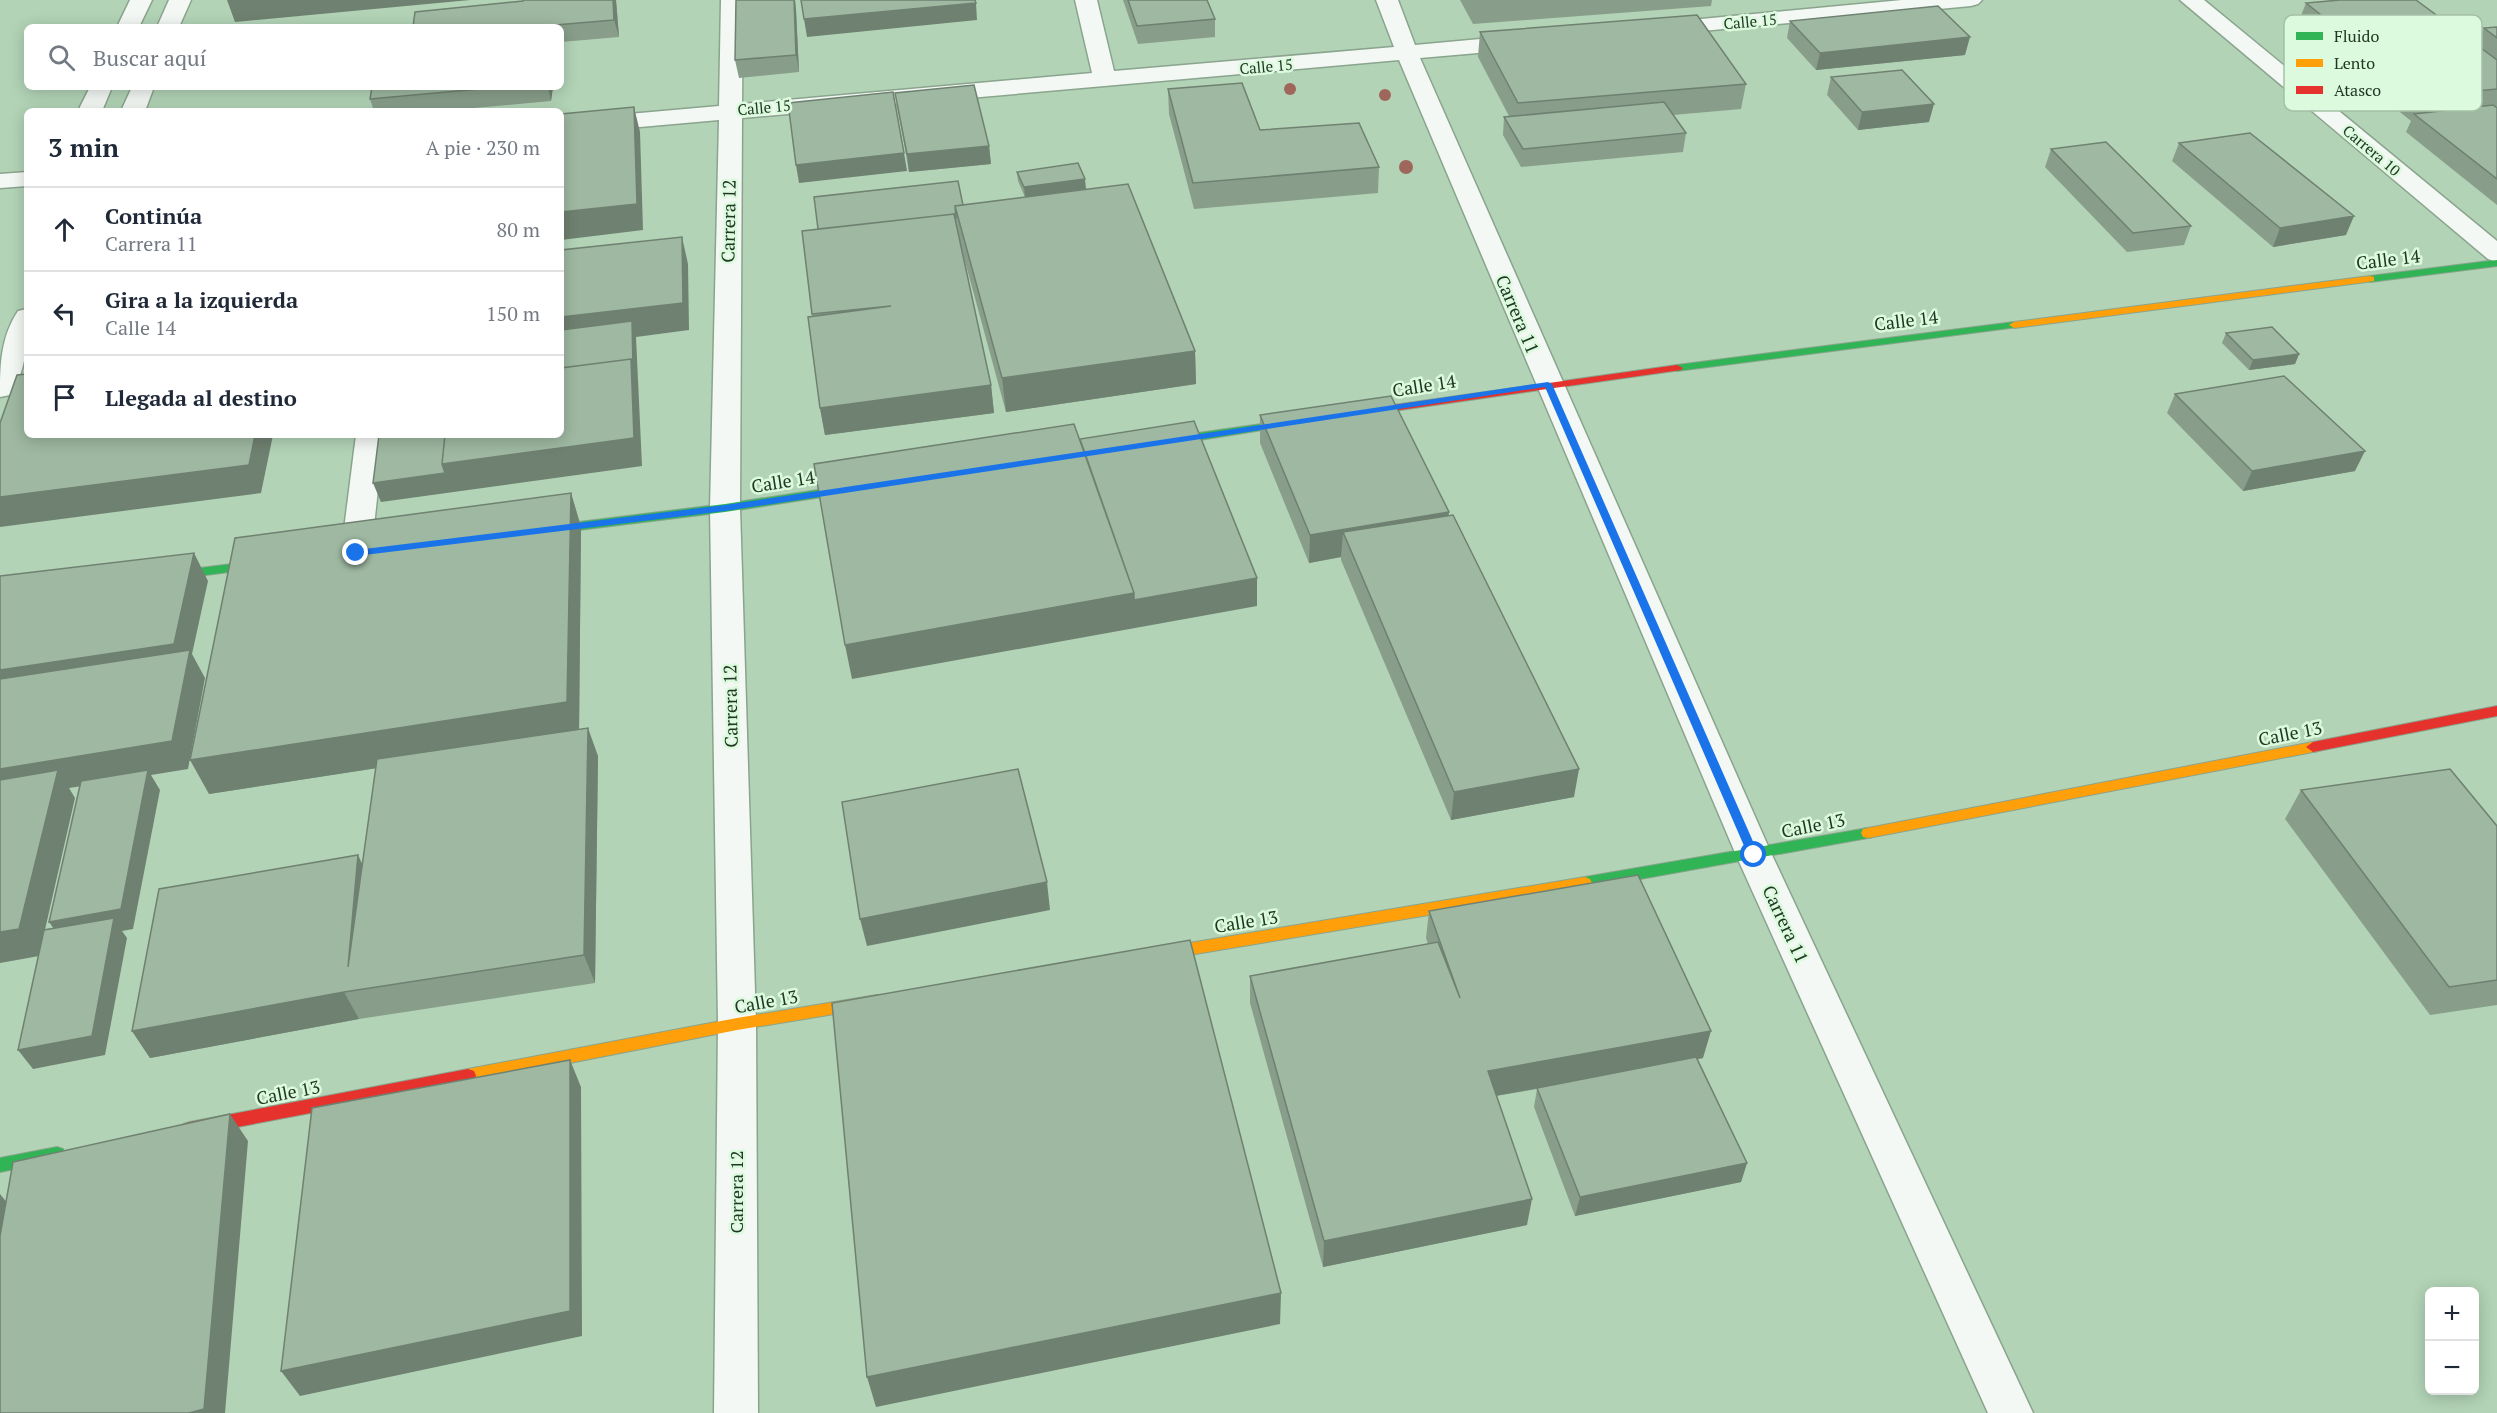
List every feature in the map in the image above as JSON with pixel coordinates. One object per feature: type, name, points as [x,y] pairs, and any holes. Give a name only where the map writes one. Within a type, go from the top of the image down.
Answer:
[{"type":"street","points":[[129,24],[141,0]]},
{"type":"street","points":[[169,24],[180,0]]},
{"type":"street","name":"Carrera 12","points":[[732,0],[725,508],[737,1024],[736,1413]]},
{"type":"street","points":[[1086,0],[1105,80]]},
{"type":"street","name":"Carrera 11","points":[[1387,0],[1407,53],[1548,384],[1754,855],[2011,1413]]},
{"type":"street","name":"Calle 15","points":[[1642,31],[1971,0]]},
{"type":"street","name":"Carrera 10","points":[[2191,0],[2284,77]]},
{"type":"street","name":"Calle 15","points":[[564,127],[730,110],[1105,80],[1548,40]]},
{"type":"street","points":[[91,108],[100,90]]},
{"type":"street","points":[[134,108],[142,90]]},
{"type":"street","name":"Carrera 10","points":[[2325,111],[2497,254]]},
{"type":"street","points":[[0,181],[24,179]]},
{"type":"street","name":"Calle 14","points":[[1336,416],[1548,384],[2497,263]]},
{"type":"street","points":[[0,389],[24,325]]},
{"type":"street","points":[[1136,446],[1313,420]]},
{"type":"street","points":[[356,553],[369,438]]},
{"type":"street","name":"Calle 14","points":[[523,533],[725,508],[878,485]]},
{"type":"street","points":[[142,579],[285,562]]},
{"type":"street","name":"Calle 13","points":[[1127,959],[1754,855],[2497,711]]},
{"type":"street","name":"Calle 13","points":[[176,1132],[737,1024],[891,999]]},
{"type":"street","points":[[0,1166],[70,1152]]},
{"type":"building","points":[[613,0],[614,20],[564,24],[413,24],[415,12],[523,1]]},
{"type":"building","points":[[736,0],[794,0],[796,55],[735,60]]},
{"type":"building","points":[[801,0],[975,0],[976,3],[804,19]]},
{"type":"building","points":[[1128,0],[1207,0],[1215,19],[1137,26]]},
{"type":"building","points":[[2340,0],[2416,0],[2436,15],[2321,15],[2306,3]]},
{"type":"building","points":[[1938,6],[1970,37],[1820,53],[1790,21]]},
{"type":"building","points":[[1697,15],[1746,84],[1518,103],[1480,32]]},
{"type":"building","points":[[2497,27],[2497,38],[2484,28]]},
{"type":"building","points":[[2482,49],[2497,60],[2497,89],[2482,90]]},
{"type":"building","points":[[1902,70],[1934,104],[1862,112],[1831,77]]},
{"type":"building","points":[[1242,83],[1260,130],[1359,123],[1379,167],[1193,183],[1168,89]]},
{"type":"building","points":[[974,85],[989,146],[907,154],[895,93]]},
{"type":"building","points":[[372,90],[468,90],[370,99]]},
{"type":"building","points":[[893,92],[904,153],[796,165],[788,103]]},
{"type":"building","points":[[1664,102],[1686,133],[1523,149],[1504,117]]},
{"type":"building","points":[[2493,105],[2497,108],[2497,179],[2414,114],[2440,111],[2482,111],[2482,106]]},
{"type":"building","points":[[634,107],[637,204],[564,212],[564,114]]},
{"type":"building","points":[[2250,133],[2354,216],[2280,228],[2179,143]]},
{"type":"building","points":[[2106,142],[2191,226],[2133,233],[2051,149]]},
{"type":"building","points":[[1078,163],[1085,179],[1024,187],[1017,172]]},
{"type":"building","points":[[958,181],[963,205],[955,206],[956,218],[954,214],[818,229],[814,197]]},
{"type":"building","points":[[1128,184],[1195,351],[1002,378],[955,206]]},
{"type":"building","points":[[954,214],[991,385],[820,408],[808,317],[891,306],[812,314],[802,231]]},
{"type":"building","points":[[682,237],[683,303],[564,317],[564,250]]},
{"type":"building","points":[[632,321],[633,367],[631,359],[564,368],[564,330]]},
{"type":"building","points":[[2272,327],[2299,354],[2253,360],[2226,333]]},
{"type":"building","points":[[631,359],[634,438],[442,464],[445,438],[564,438],[564,368]]},
{"type":"building","points":[[24,374],[24,438],[254,438],[249,465],[0,497],[0,423],[17,375]]},
{"type":"building","points":[[2284,376],[2365,451],[2252,471],[2175,394]]},
{"type":"building","points":[[1391,396],[1449,512],[1310,535],[1260,415]]},
{"type":"building","points":[[1194,421],[1257,578],[1134,600],[1134,593],[1080,439]]},
{"type":"building","points":[[1074,424],[1134,593],[845,645],[814,464]]},
{"type":"building","points":[[379,438],[445,438],[442,464],[445,473],[373,483]]},
{"type":"building","points":[[571,493],[567,702],[190,760],[235,538]]},
{"type":"building","points":[[1453,515],[1579,769],[1454,792],[1343,532]]},
{"type":"building","points":[[194,553],[174,644],[0,670],[0,576]]},
{"type":"building","points":[[190,650],[172,741],[0,769],[0,679]]},
{"type":"building","points":[[588,728],[584,955],[344,992],[132,1031],[159,889],[358,855],[348,967],[377,759]]},
{"type":"building","points":[[1018,769],[1047,882],[860,919],[842,802]]},
{"type":"building","points":[[2450,769],[2497,826],[2497,980],[2449,987],[2301,790]]},
{"type":"building","points":[[58,770],[19,929],[0,932],[0,780]]},
{"type":"building","points":[[148,770],[121,909],[49,922],[81,781]]},
{"type":"building","points":[[1638,875],[1711,1031],[1488,1071],[1532,1199],[1324,1241],[1250,976],[1438,942],[1460,998],[1429,911]]},
{"type":"building","points":[[114,918],[92,1036],[18,1050],[44,930]]},
{"type":"building","points":[[1190,940],[1281,1293],[867,1377],[832,1003]]},
{"type":"building","points":[[1696,1057],[1747,1163],[1580,1197],[1537,1088]]},
{"type":"building","points":[[570,1060],[570,1311],[281,1371],[312,1108]]},
{"type":"building","points":[[230,1114],[204,1409],[189,1413],[0,1413],[0,1236],[13,1162]]},
{"type":"traffic: fast","points":[[2370,279],[2497,263]]},
{"type":"traffic: fast","points":[[1677,368],[2014,325]]},
{"type":"traffic: fast","points":[[1156,443],[1303,421]]},
{"type":"traffic: fast","points":[[538,531],[725,508],[864,487]]},
{"type":"traffic: fast","points":[[160,577],[272,563]]},
{"type":"traffic: fast","points":[[1585,883],[1868,833]]},
{"type":"traffic: fast","points":[[0,1165],[57,1154]]},
{"type":"traffic: slow","points":[[2014,325],[2370,279]]},
{"type":"traffic: slow","points":[[1868,833],[2313,747]]},
{"type":"traffic: slow","points":[[1147,956],[1585,883]]},
{"type":"traffic: slow","points":[[468,1076],[737,1024],[877,1001]]},
{"type":"traffic: jam","points":[[1351,414],[1677,368]]},
{"type":"traffic: jam","points":[[2313,747],[2497,711]]},
{"type":"traffic: jam","points":[[190,1129],[468,1076]]},
{"type":"route","points":[[356,553],[725,508],[1548,384],[1754,855]]}]
